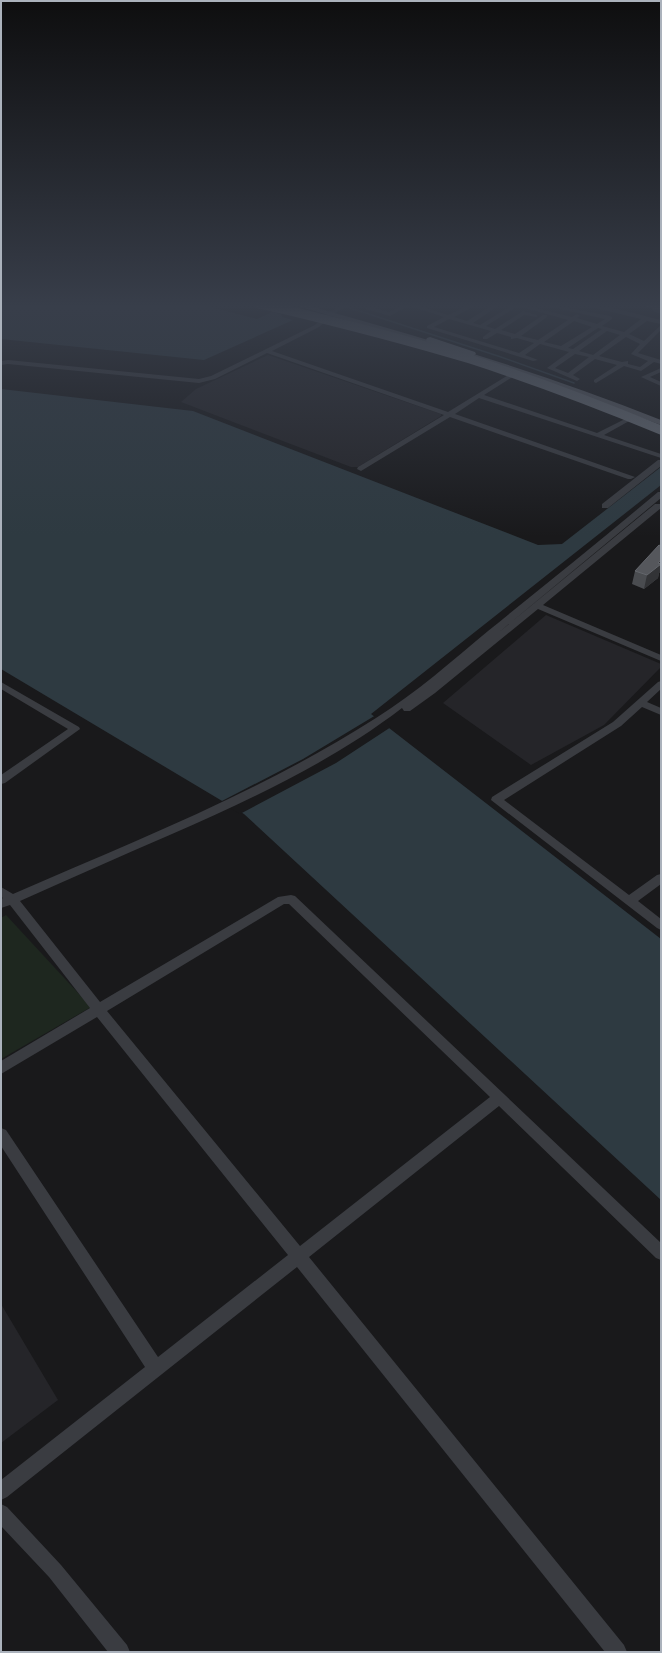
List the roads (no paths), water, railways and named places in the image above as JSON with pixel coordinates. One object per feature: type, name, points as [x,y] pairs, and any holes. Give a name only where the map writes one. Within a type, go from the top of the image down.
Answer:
[{"type":"highway","points":[[540,383],[661,432]]},
{"type":"highway","points":[[552,383],[661,424]]},
{"type":"main road","points":[[532,383],[661,432]]},
{"type":"main road","points":[[558,383],[661,424]]},
{"type":"street","points":[[359,383],[631,477]]},
{"type":"street","points":[[362,469],[498,383]]},
{"type":"street","points":[[479,396],[661,456]]},
{"type":"street","points":[[598,435],[629,419]]},
{"type":"street","points":[[605,506],[661,462]]},
{"type":"street","points":[[1,911],[10,903],[231,808],[310,770],[432,691],[538,606],[645,512],[661,494]]},
{"type":"street","points":[[384,721],[645,512],[661,504]]},
{"type":"street","points":[[645,512],[661,518]]},
{"type":"street","points":[[538,606],[661,658]]},
{"type":"street","points":[[661,684],[617,724],[496,800],[661,925]]},
{"type":"street","points":[[1,685],[75,729],[1,780]]},
{"type":"street","points":[[641,703],[661,712]]},
{"type":"street","points":[[629,901],[661,878]]},
{"type":"street","points":[[1,891],[299,1256],[617,1652]]},
{"type":"street","points":[[1,1068],[282,900],[291,899],[388,989],[661,1253]]},
{"type":"street","points":[[1,1491],[499,1098]]},
{"type":"street","points":[[1,1134],[156,1369]]},
{"type":"street","points":[[1,1513],[55,1571],[120,1652]]}]
